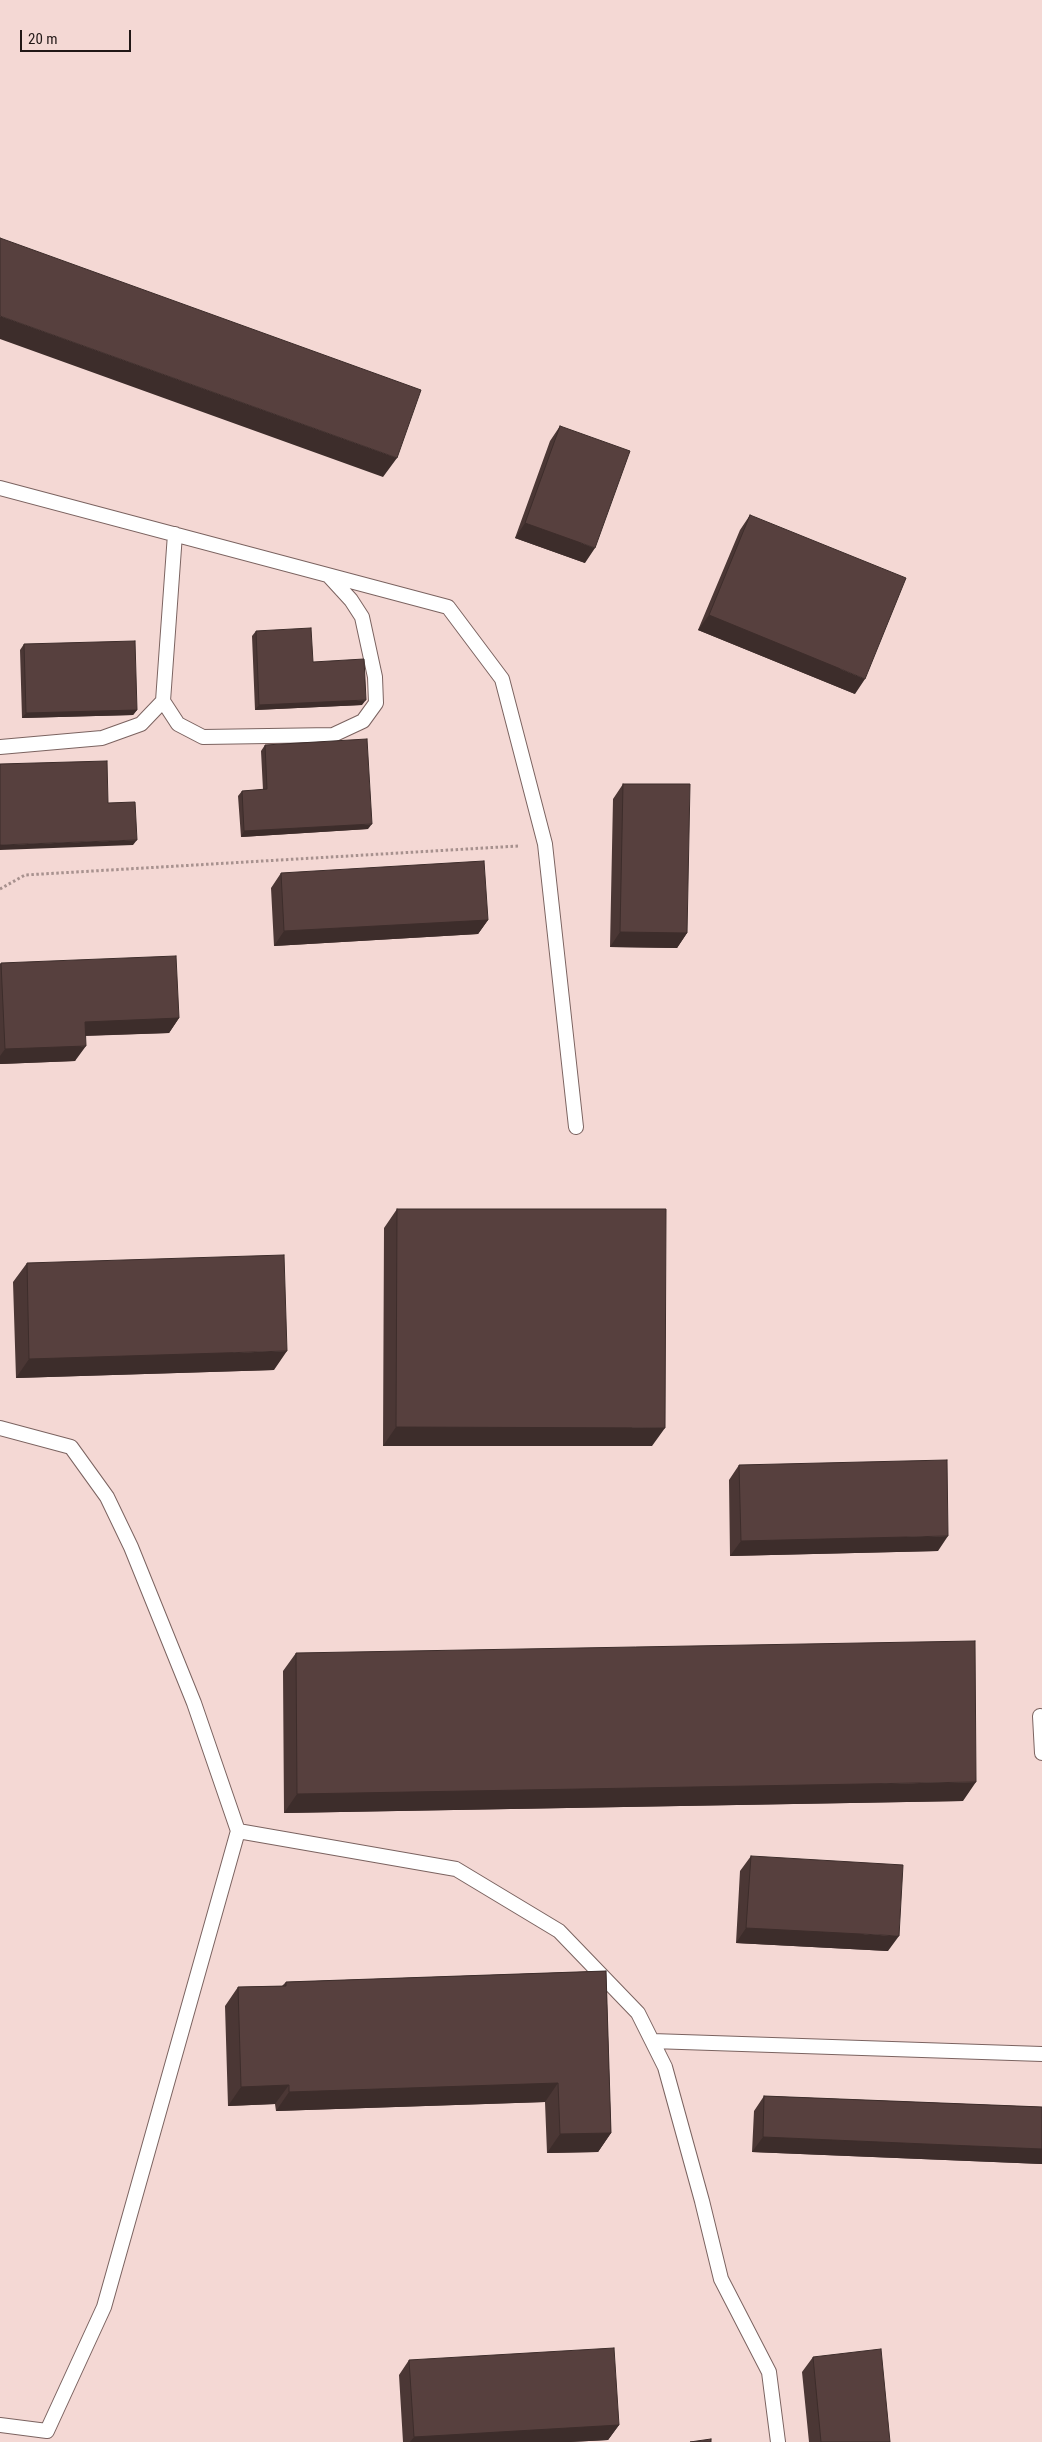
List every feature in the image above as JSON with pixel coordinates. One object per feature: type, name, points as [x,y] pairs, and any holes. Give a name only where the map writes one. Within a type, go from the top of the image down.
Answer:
[{"type":"lane","points":[[0,488],[448,607],[502,679],[545,844],[576,1128]]},
{"type":"lane","points":[[175,534],[163,701],[178,724],[203,737],[333,735],[363,721],[376,703],[375,677],[362,617],[351,600],[329,576]]},
{"type":"lane","points":[[0,747],[102,738],[141,724],[163,701]]},
{"type":"lane","points":[[0,1428],[71,1447],[107,1497],[131,1547],[194,1703],[238,1831],[104,2306],[47,2431],[0,2425]]},
{"type":"lane","points":[[1040,1716],[1042,1753]]},
{"type":"lane","points":[[238,1831],[456,1869],[559,1931],[638,2014],[665,2067],[702,2201],[721,2280],[769,2372],[778,2442]]},
{"type":"lane","points":[[652,2041],[1042,2054]]},
{"type":"path","points":[[0,889],[25,875],[545,844]]},
{"type":"building","points":[[0,238],[421,390],[397,458],[0,316]]},
{"type":"building","points":[[560,426],[630,451],[595,548],[525,523]]},
{"type":"building","points":[[750,515],[906,578],[865,679],[709,615]]},
{"type":"building","points":[[311,628],[313,662],[364,659],[366,700],[259,705],[256,631]]},
{"type":"building","points":[[135,641],[137,710],[26,713],[24,644]]},
{"type":"building","points":[[367,739],[372,824],[244,831],[242,791],[267,789],[265,745]]},
{"type":"building","points":[[107,761],[108,803],[135,802],[137,840],[0,845],[0,764]]},
{"type":"building","points":[[623,784],[690,784],[687,933],[620,932]]},
{"type":"building","points":[[484,861],[488,920],[284,931],[281,873]]},
{"type":"building","points":[[176,956],[179,1018],[85,1022],[86,1046],[5,1049],[1,963]]},
{"type":"building","points":[[397,1209],[666,1209],[665,1428],[396,1427]]},
{"type":"building","points":[[284,1255],[287,1351],[29,1359],[27,1263]]},
{"type":"building","points":[[947,1460],[948,1536],[741,1541],[739,1465]]},
{"type":"building","points":[[975,1641],[976,1782],[297,1794],[296,1653]]},
{"type":"building","points":[[751,1856],[903,1865],[899,1936],[746,1928]]},
{"type":"building","points":[[606,1971],[611,2133],[560,2134],[558,2083],[289,2092],[289,2085],[241,2087],[238,1987],[286,1986],[286,1982]]},
{"type":"building","points":[[764,2096],[1042,2107],[1042,2149],[763,2137]]},
{"type":"building","points":[[614,2348],[619,2425],[414,2437],[409,2360]]},
{"type":"building","points":[[881,2349],[890,2442],[821,2442],[813,2357]]},
{"type":"building","points":[[711,2439],[711,2442],[690,2442]]}]
